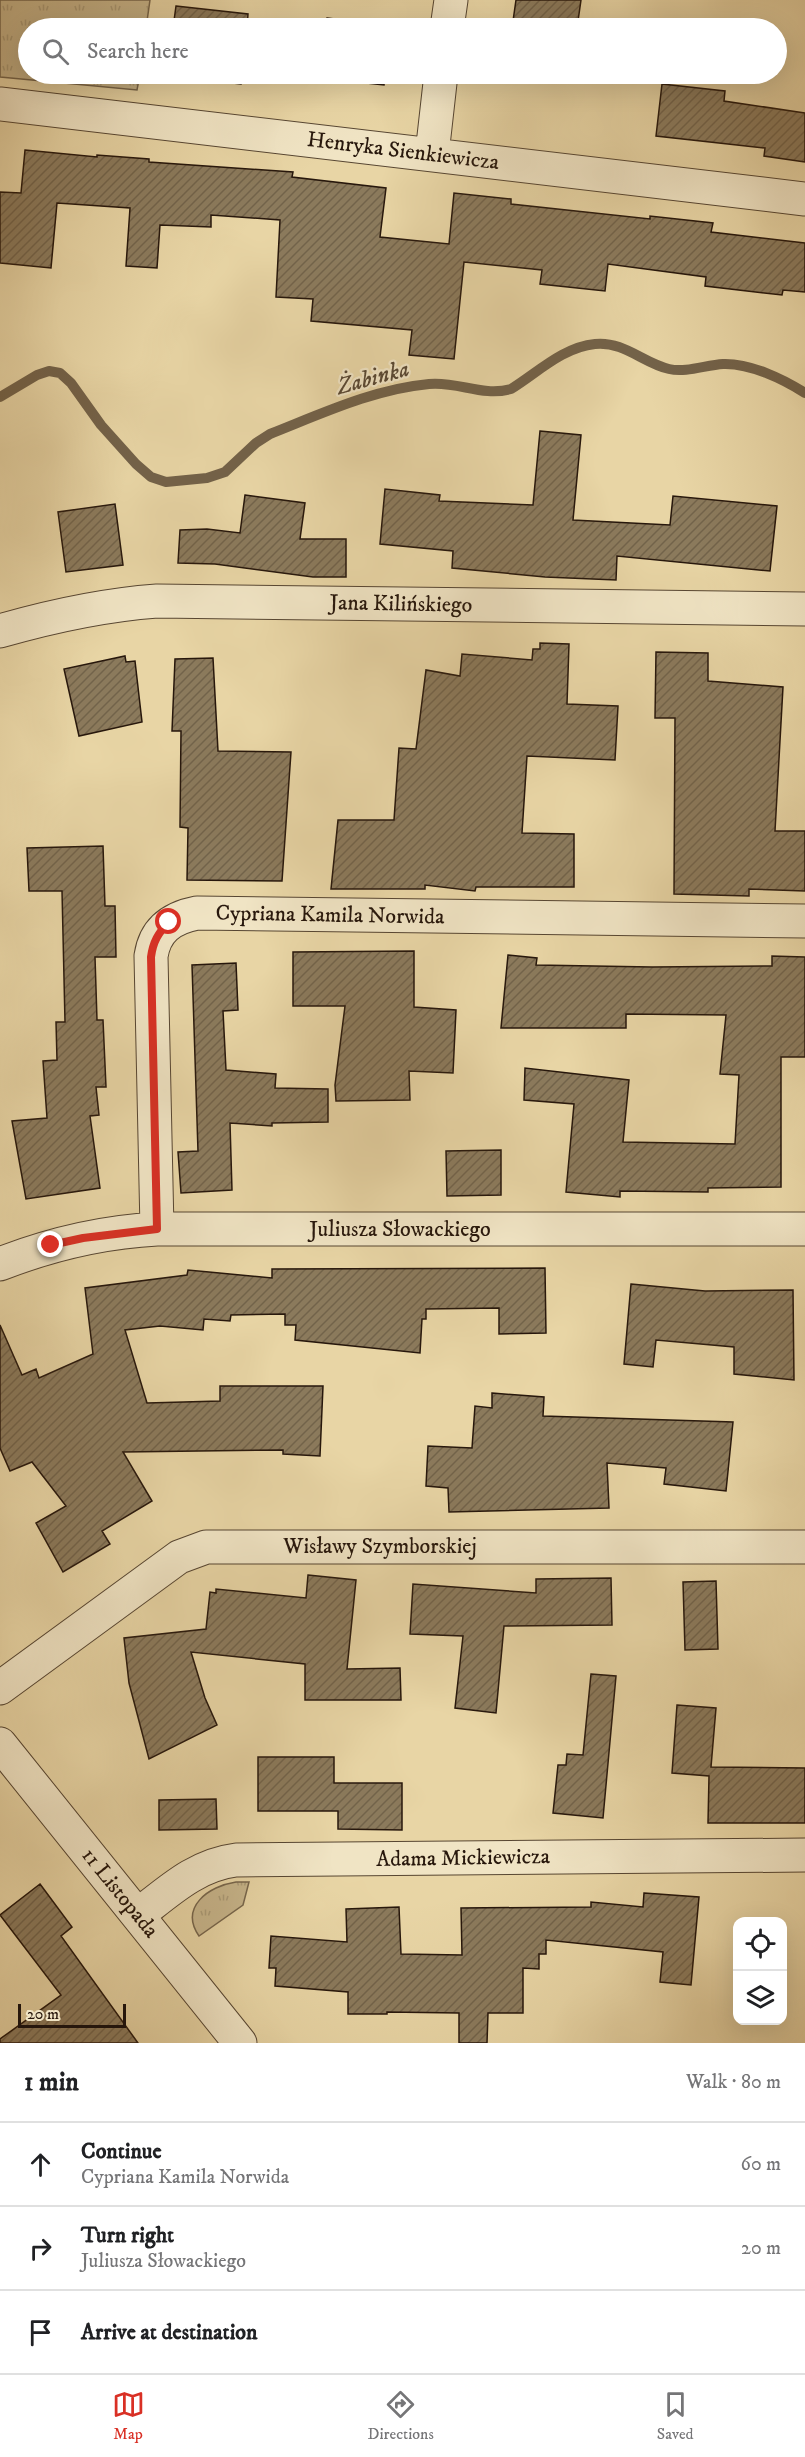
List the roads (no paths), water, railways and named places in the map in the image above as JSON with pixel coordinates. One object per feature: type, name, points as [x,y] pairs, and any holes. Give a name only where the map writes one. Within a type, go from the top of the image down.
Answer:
[{"type":"street","points":[[448,18],[451,0]]},
{"type":"street","points":[[432,154],[440,84]]},
{"type":"street","name":"Henryka Sienkiewicza","points":[[0,104],[805,199]]},
{"type":"street","name":"Jana Kilińskiego","points":[[0,631],[46,618],[104,606],[157,601],[805,609]]},
{"type":"street","name":"Cypriana Kamila Norwida","points":[[157,1229],[151,957],[153,944],[159,932],[176,919],[197,914],[805,921]]},
{"type":"street","name":"Juliusza Słowackiego","points":[[0,1264],[51,1245],[83,1238],[157,1229],[805,1229]]},
{"type":"street","name":"Wisławy Szymborskiej","points":[[0,1688],[179,1557],[206,1547],[805,1547]]},
{"type":"street","name":"11 Listopada","points":[[0,1744],[240,2043]]},
{"type":"street","name":"Adama Mickiewicza","points":[[138,1915],[195,1872],[214,1864],[236,1860],[805,1855]]},
{"type":"waterway","name":"Żabinka","points":[[0,397],[37,375],[49,371],[60,373],[71,383],[101,425],[136,464],[151,477],[166,482],[207,478],[225,472],[256,443],[270,434],[368,397],[429,384],[490,391],[511,389],[561,355],[595,344],[624,349],[669,369],[689,369],[723,364],[744,366],[777,377],[805,393]]}]
